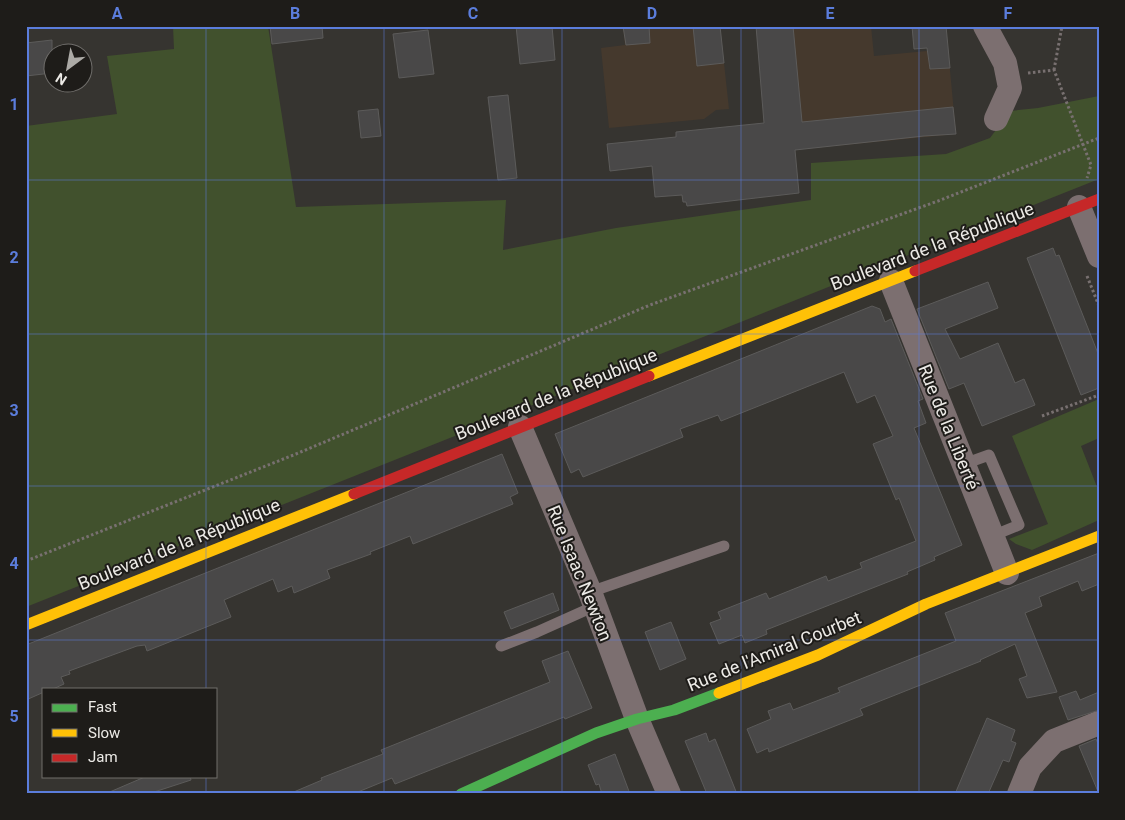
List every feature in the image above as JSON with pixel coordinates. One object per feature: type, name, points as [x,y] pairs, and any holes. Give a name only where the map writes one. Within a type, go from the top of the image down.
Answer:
[{"type":"street","points":[[985,26],[1005,63],[1010,88],[996,119]]},
{"type":"street","points":[[1089,203],[1099,256]]},
{"type":"street","name":"Boulevard de la République","points":[[26,624],[1089,203]]},
{"type":"street","name":"Rue de la Liberté","points":[[890,281],[1007,573]]},
{"type":"street","name":"Rue Isaac Newton","points":[[520,427],[592,599],[637,719],[669,794]]},
{"type":"street","name":"Rue de l'Amiral Courbet","points":[[461,794],[596,733],[637,719],[674,710],[818,654],[926,604],[1099,536]]},
{"type":"street","points":[[1019,794],[1030,767],[1054,741],[1099,723]]},
{"type":"lane","points":[[501,646],[537,632],[592,599],[724,546]]},
{"type":"path","points":[[1062,26],[1054,70],[1091,165],[1089,203]]},
{"type":"path","points":[[1008,74],[1054,70]]},
{"type":"path","points":[[26,561],[296,454],[650,305],[938,201],[1099,138]]},
{"type":"path","points":[[1042,416],[1099,395]]},
{"type":"shaded area","points":[[623,26],[720,26],[729,109],[716,110],[704,119],[609,128],[601,48],[625,45]]},
{"type":"shaded area","points":[[756,26],[871,26],[874,56],[948,49],[956,134],[804,149],[799,97],[763,101]]},
{"type":"green space","points":[[173,26],[268,26],[296,207],[506,200],[503,250],[616,228],[811,200],[811,163],[946,154],[990,138],[1010,111],[1038,108],[1099,96],[1099,179],[26,607],[26,126],[117,114],[107,56],[174,49]]},
{"type":"green space","points":[[1099,399],[1099,438],[1081,446],[1099,492],[1099,520],[1032,550],[1016,544],[1009,539],[1048,524],[1012,436]]},
{"type":"building","points":[[270,26],[322,26],[323,38],[272,44]]},
{"type":"building","points":[[516,26],[552,26],[555,60],[520,64]]},
{"type":"building","points":[[623,26],[649,26],[650,43],[626,45]]},
{"type":"building","points":[[693,26],[720,26],[724,63],[697,66]]},
{"type":"building","points":[[756,26],[793,26],[802,122],[953,107],[956,134],[795,150],[799,193],[687,206],[686,202],[683,202],[682,195],[655,197],[652,166],[610,171],[607,144],[676,137],[676,132],[764,123]]},
{"type":"building","points":[[912,26],[946,26],[950,68],[930,69],[927,48],[914,49]]},
{"type":"building","points":[[428,30],[434,74],[399,78],[393,34]]},
{"type":"building","points":[[52,40],[52,42],[42,42],[42,74],[26,76],[26,43]]},
{"type":"building","points":[[508,95],[517,178],[498,180],[488,97]]},
{"type":"building","points":[[378,109],[381,136],[361,138],[358,111]]},
{"type":"building","points":[[1053,248],[1056,256],[1059,255],[1099,356],[1099,388],[1081,395],[1027,258]]},
{"type":"building","points":[[988,282],[998,308],[945,329],[960,359],[998,343],[1015,383],[1024,379],[1035,405],[982,426],[964,383],[949,389],[917,309]]},
{"type":"building","points":[[872,306],[880,309],[885,322],[891,319],[923,399],[918,401],[926,423],[914,428],[962,545],[934,557],[935,560],[907,572],[908,574],[766,630],[767,634],[745,643],[742,635],[719,644],[710,623],[721,619],[718,612],[766,593],[769,599],[826,576],[828,581],[862,568],[860,563],[916,541],[899,498],[896,500],[873,444],[893,436],[875,395],[857,403],[844,372],[721,421],[718,415],[680,429],[683,437],[583,477],[579,469],[571,473],[555,434]]},
{"type":"building","points":[[502,454],[518,493],[510,497],[513,504],[413,544],[410,536],[370,552],[371,554],[327,570],[330,578],[294,593],[292,586],[278,592],[273,579],[224,600],[231,617],[147,651],[145,645],[137,646],[69,671],[70,674],[61,677],[64,684],[55,688],[42,688],[42,693],[26,700],[26,645]]},
{"type":"building","points":[[1099,553],[1099,584],[1082,591],[1078,581],[1039,597],[1042,606],[1025,613],[1057,692],[1027,698],[1019,679],[1027,676],[1015,644],[981,661],[860,709],[863,715],[769,752],[768,748],[757,753],[747,729],[771,719],[768,711],[790,703],[793,710],[840,692],[838,688],[956,641],[945,613]]},
{"type":"building","points":[[553,593],[559,610],[511,629],[504,612]]},
{"type":"building","points":[[671,622],[686,659],[660,670],[645,632]]},
{"type":"building","points":[[568,651],[592,708],[565,719],[564,717],[395,784],[392,778],[353,794],[289,794],[322,780],[321,778],[383,754],[381,750],[550,682],[542,661]]},
{"type":"building","points":[[1076,691],[1080,700],[1099,692],[1099,710],[1068,720],[1059,697]]},
{"type":"building","points":[[987,718],[1015,730],[1011,741],[1016,743],[1009,762],[1003,760],[988,794],[955,794]]},
{"type":"building","points":[[706,733],[709,742],[715,739],[737,794],[707,794],[685,741]]},
{"type":"building","points":[[1096,739],[1099,746],[1099,794],[1079,746]]},
{"type":"building","points":[[615,754],[630,794],[602,794],[599,784],[596,785],[588,765]]},
{"type":"building","points":[[142,778],[190,778],[191,780],[148,794],[105,794]]},
{"type":"traffic: fast","points":[[461,794],[596,733],[637,719],[674,710],[719,693]]},
{"type":"traffic: slow","points":[[649,376],[915,271]]},
{"type":"traffic: slow","points":[[26,625],[354,494]]},
{"type":"traffic: slow","points":[[719,693],[818,655],[926,604],[1099,536]]},
{"type":"traffic: jam","points":[[915,271],[1099,199]]},
{"type":"traffic: jam","points":[[354,494],[649,376]]}]
